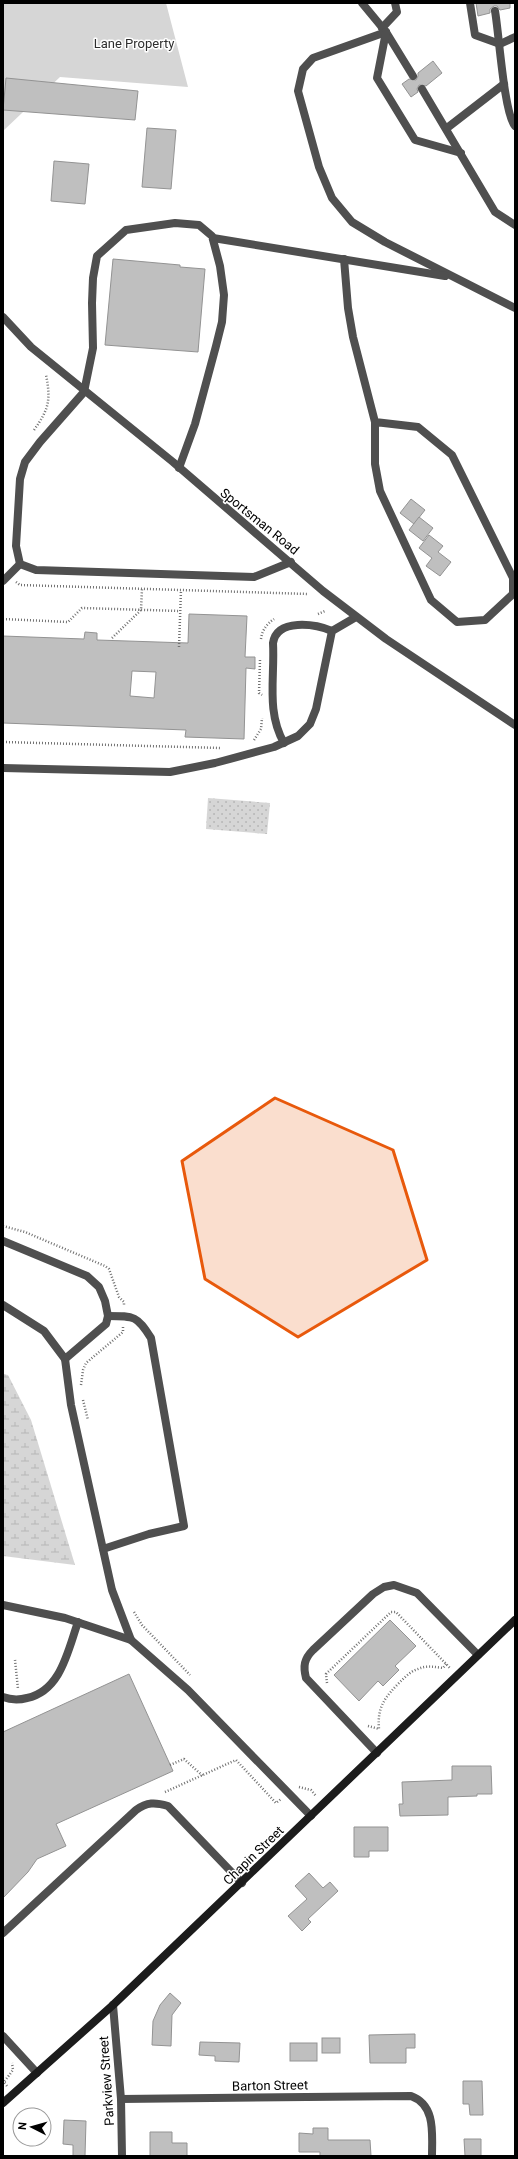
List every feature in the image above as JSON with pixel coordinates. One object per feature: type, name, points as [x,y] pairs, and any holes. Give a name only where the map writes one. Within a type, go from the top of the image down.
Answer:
[{"type":"main road","name":"Chapin Street","points":[[3,2103],[113,2005],[515,1620]]},
{"type":"street","points":[[362,3],[384,30],[413,76]]},
{"type":"street","points":[[395,3],[397,12],[384,30],[377,78],[415,140],[461,153]]},
{"type":"street","points":[[470,3],[475,35],[500,44],[515,37]]},
{"type":"street","points":[[495,11],[504,84],[511,121],[515,126]]},
{"type":"street","points":[[384,30],[313,58],[303,69],[298,91],[315,151],[332,198],[352,222],[385,242],[515,308]]},
{"type":"street","points":[[447,128],[504,84]]},
{"type":"street","points":[[422,89],[447,128],[496,212],[515,225]]},
{"type":"street","points":[[20,564],[16,546],[20,479],[25,462],[40,442],[84,392],[93,348],[93,278],[97,256],[126,230],[176,223],[198,225],[213,238],[454,277]]},
{"type":"street","points":[[179,468],[195,424],[222,322],[224,295],[220,266],[213,238]]},
{"type":"street","points":[[344,259],[352,337],[375,422],[375,464],[380,491],[431,600],[457,622],[485,620],[513,594],[513,578],[452,455],[418,427],[375,422]]},
{"type":"street","name":"Sportsman Road","points":[[3,318],[31,347],[84,392],[179,468],[291,562],[323,591],[386,639],[515,725]]},
{"type":"street","points":[[20,564],[36,570],[254,577],[291,562]]},
{"type":"street","points":[[6,579],[20,564]]},
{"type":"street","points":[[3,768],[170,772],[215,763],[284,743],[298,736],[310,724],[316,709],[332,631],[356,616]]},
{"type":"street","points":[[284,743],[276,730],[272,716],[272,643],[275,635],[281,628],[290,626],[322,626],[332,631]]},
{"type":"street","points":[[3,1241],[86,1276],[99,1287],[105,1300],[108,1316],[106,1324],[95,1335],[65,1359]]},
{"type":"street","points":[[3,1305],[44,1331],[65,1359],[72,1405],[112,1590],[131,1640]]},
{"type":"street","points":[[103,1549],[149,1534],[184,1526],[151,1338],[140,1321],[123,1316],[108,1316]]},
{"type":"street","points":[[377,1753],[306,1678],[304,1667],[307,1657],[314,1650],[374,1594],[384,1587],[394,1585],[417,1593],[478,1655]]},
{"type":"street","points":[[3,1605],[78,1622],[131,1640],[188,1690],[311,1816]]},
{"type":"street","points":[[3,1697],[20,1700],[40,1693],[56,1679],[78,1622]]},
{"type":"street","points":[[3,1934],[136,1810],[143,1805],[152,1803],[168,1806],[242,1883]]},
{"type":"street","name":"Parkview Street","points":[[113,2005],[121,2099],[122,2156]]},
{"type":"street","points":[[3,2036],[37,2073]]},
{"type":"street","name":"Barton Street","points":[[121,2099],[401,2095],[418,2099],[428,2108],[431,2121],[432,2156]]},
{"type":"path","points":[[6,579],[20,585],[308,594]]},
{"type":"path","points":[[112,638],[141,610],[142,589]]},
{"type":"path","points":[[179,647],[181,590]]},
{"type":"path","points":[[3,619],[68,622],[82,608],[180,611]]},
{"type":"path","points":[[312,614],[319,614],[325,611]]},
{"type":"path","points":[[261,640],[261,633],[269,623],[279,617]]},
{"type":"path","points":[[260,655],[259,693],[263,696]]},
{"type":"path","points":[[251,743],[258,737],[262,729],[262,716]]},
{"type":"path","points":[[3,742],[228,747]]},
{"type":"path","points":[[3,1226],[25,1232],[105,1266],[108,1269],[119,1297],[124,1302],[123,1332],[86,1364],[81,1380],[82,1391]]},
{"type":"path","points":[[83,1399],[88,1422]]},
{"type":"path","points":[[132,1608],[142,1625],[192,1676]]},
{"type":"path","points":[[331,1687],[326,1681],[326,1674],[391,1612],[396,1612],[457,1675]]},
{"type":"path","points":[[15,1660],[20,1700]]},
{"type":"path","points":[[368,1726],[379,1729],[380,1708],[385,1697],[409,1674],[417,1669],[428,1666],[443,1668],[446,1664]]},
{"type":"path","points":[[170,1765],[184,1759],[203,1776]]},
{"type":"path","points":[[10,2059],[13,2064],[13,2070],[4,2082],[14,2093]]},
{"type":"highlighted area","points":[[275,1098],[393,1150],[427,1260],[298,1337],[205,1279],[182,1161]]},
{"type":"green space","name":"Lane Property","points":[[3,3],[166,3],[188,87],[60,77],[3,131]]},
{"type":"green space","points":[[208,798],[270,803],[267,834],[206,829]]},
{"type":"green space","points":[[3,1374],[8,1375],[31,1420],[75,1565],[3,1556]]},
{"type":"building","points":[[476,3],[510,3],[510,8],[500,10],[497,6],[494,6],[490,9],[490,13],[478,16]]},
{"type":"building","points":[[433,61],[442,73],[426,86],[419,85],[417,89],[418,92],[411,97],[402,84],[409,79],[416,80],[418,73]]},
{"type":"building","points":[[6,78],[138,91],[135,120],[3,110]]},
{"type":"building","points":[[147,128],[176,130],[171,189],[142,187]]},
{"type":"building","points":[[54,161],[89,164],[85,204],[51,201]]},
{"type":"building","points":[[113,259],[180,265],[180,267],[205,269],[198,352],[105,345]]},
{"type":"building","points":[[411,499],[425,510],[414,524],[400,513]]},
{"type":"building","points":[[419,517],[433,528],[423,541],[409,530]]},
{"type":"building","points":[[429,535],[443,546],[438,552],[451,562],[440,576],[426,566],[432,558],[419,548]]},
{"type":"building","points":[[189,614],[247,616],[245,657],[255,657],[255,669],[246,668],[244,739],[185,737],[186,730],[3,723],[3,636],[84,639],[85,632],[97,633],[97,640],[188,643]],"holes":[[[132,671],[156,672],[154,698],[130,696]]]},
{"type":"building","points":[[390,1620],[416,1646],[395,1666],[399,1670],[383,1686],[378,1681],[359,1701],[334,1675]]},
{"type":"building","points":[[129,1674],[173,1771],[56,1824],[66,1846],[37,1859],[28,1872],[3,1898],[3,1732]]},
{"type":"building","points":[[452,1766],[491,1766],[492,1794],[448,1797],[448,1815],[400,1816],[399,1804],[403,1804],[402,1782],[452,1780]]},
{"type":"building","points":[[354,1827],[388,1827],[388,1851],[369,1851],[369,1857],[354,1857]]},
{"type":"building","points":[[309,1873],[323,1888],[330,1882],[338,1891],[308,1919],[311,1922],[302,1931],[288,1916],[307,1899],[295,1886]]},
{"type":"building","points":[[170,1993],[181,2003],[172,2015],[171,2046],[152,2045],[153,2021],[160,2005]]},
{"type":"building","points":[[415,2034],[415,2048],[406,2048],[406,2063],[370,2063],[369,2035]]},
{"type":"building","points":[[322,2038],[340,2038],[340,2053],[322,2053]]},
{"type":"building","points":[[200,2042],[240,2043],[239,2062],[215,2061],[215,2056],[199,2055]]},
{"type":"building","points":[[290,2043],[317,2043],[317,2061],[290,2061]]},
{"type":"building","points":[[463,2081],[482,2081],[483,2115],[470,2115],[469,2104],[463,2104]]},
{"type":"building","points":[[64,2120],[86,2121],[85,2156],[73,2156],[73,2145],[63,2144]]},
{"type":"building","points":[[313,2128],[328,2128],[328,2140],[370,2140],[371,2156],[320,2156],[320,2152],[299,2152],[299,2133],[313,2134]]},
{"type":"building","points":[[150,2132],[172,2132],[172,2143],[187,2143],[187,2156],[150,2156]]},
{"type":"building","points":[[464,2139],[481,2139],[481,2156],[465,2156]]}]
